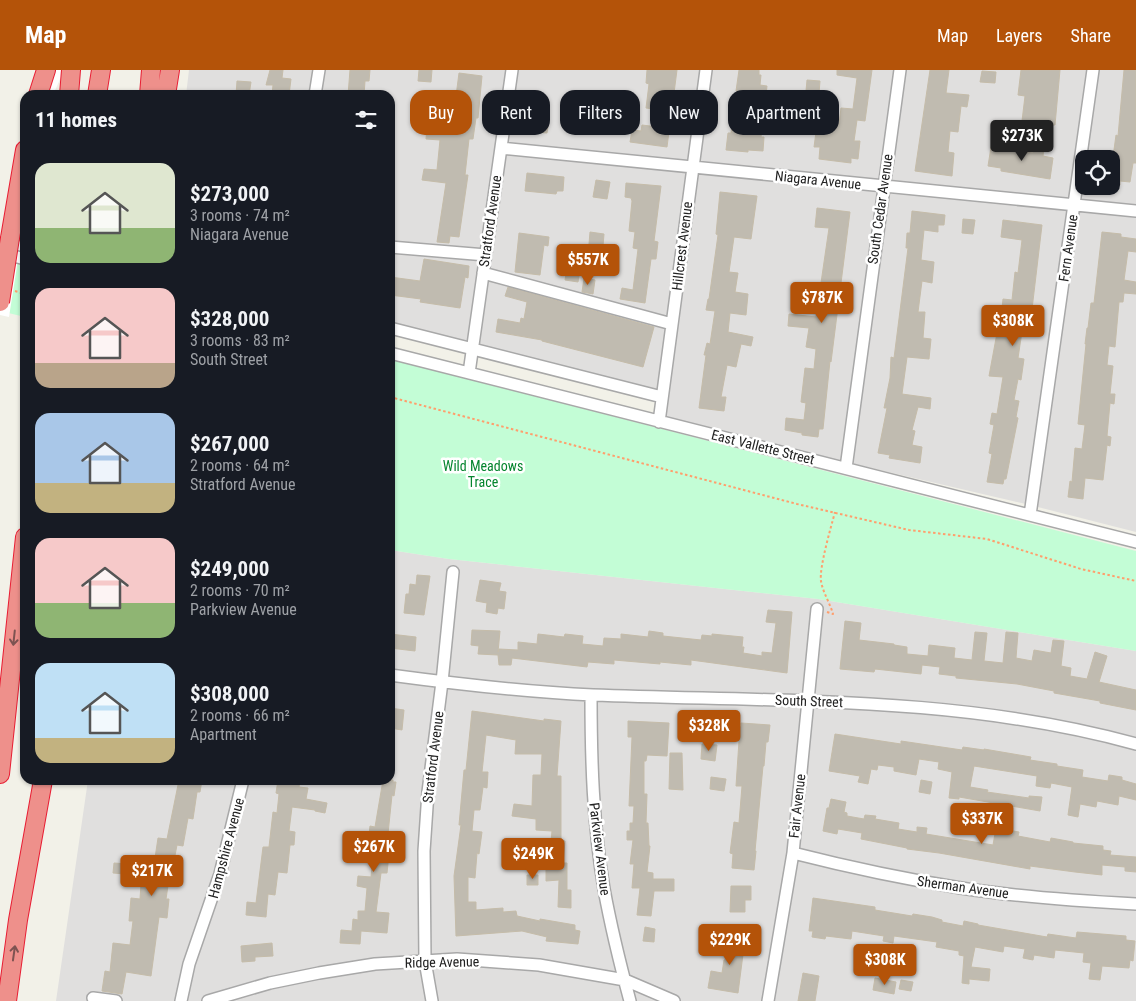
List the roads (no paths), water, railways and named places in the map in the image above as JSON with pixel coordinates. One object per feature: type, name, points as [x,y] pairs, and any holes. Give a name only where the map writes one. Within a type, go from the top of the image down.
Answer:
[{"type":"highway","points":[[40,90],[46,70]]},
{"type":"highway","points":[[69,90],[71,70]]},
{"type":"highway","points":[[98,90],[101,70]]},
{"type":"highway","points":[[149,90],[151,70]]},
{"type":"highway","points":[[167,90],[170,70]]},
{"type":"highway","points":[[0,302],[5,245],[20,174]]},
{"type":"highway","points":[[0,774],[3,719],[20,579]]},
{"type":"highway","points":[[7,1001],[18,920],[42,785]]},
{"type":"street","points":[[316,90],[319,70]]},
{"type":"street","name":"Stratford Avenue","points":[[469,373],[512,70]]},
{"type":"street","name":"Hillcrest Avenue","points":[[659,422],[706,70]]},
{"type":"street","name":"South Cedar Avenue","points":[[846,468],[900,70]]},
{"type":"street","name":"Fern Avenue","points":[[1030,515],[1094,70]]},
{"type":"street","name":"Niagara Avenue","points":[[501,148],[1136,211]]},
{"type":"street","points":[[5,245],[20,256]]},
{"type":"street","points":[[395,247],[486,255]]},
{"type":"street","points":[[483,273],[672,324]]},
{"type":"street","points":[[395,329],[662,397]]},
{"type":"street","name":"East Vallette Street","points":[[395,354],[1136,542]]},
{"type":"street","name":"Stratford Avenue","points":[[432,1001],[425,961],[424,851],[427,802],[453,572]]},
{"type":"street","name":"Fair Avenue","points":[[768,1001],[793,853],[817,609]]},
{"type":"street","name":"South Street","points":[[395,676],[518,690],[591,695],[808,701],[949,709],[1060,726],[1136,744]]},
{"type":"street","name":"Parkview Avenue","points":[[591,695],[593,786],[597,837],[604,888],[614,938],[630,1001]]},
{"type":"street","name":"Hampshire Avenue","points":[[181,1001],[189,964],[220,874],[242,785]]},
{"type":"street","name":"Sherman Avenue","points":[[793,853],[861,870],[962,888],[1064,900],[1136,904]]},
{"type":"street","name":"Ridge Avenue","points":[[208,1001],[270,983],[319,973],[376,964],[457,959],[539,965],[625,980],[674,1001]]},
{"type":"street","points":[[92,998],[116,1001]]},
{"type":"park label","name":"Wild Meadows Trace","points":[[483,474]]}]
